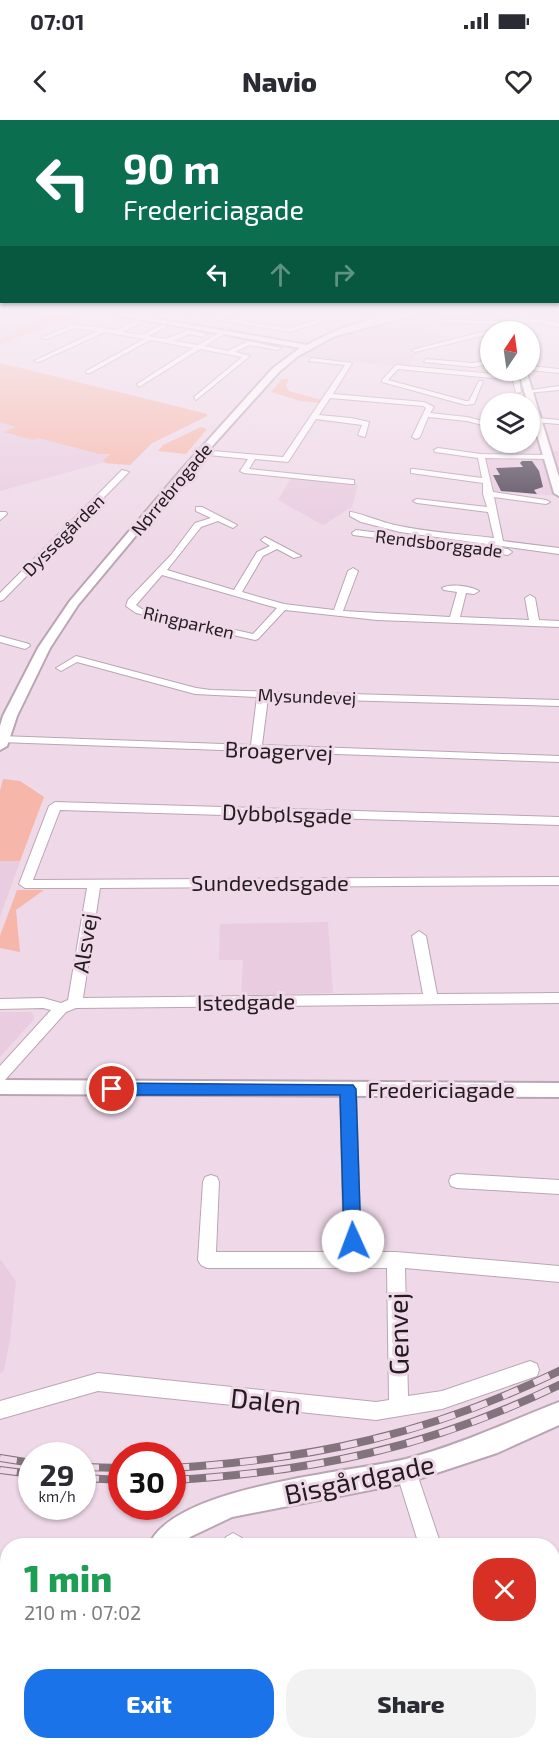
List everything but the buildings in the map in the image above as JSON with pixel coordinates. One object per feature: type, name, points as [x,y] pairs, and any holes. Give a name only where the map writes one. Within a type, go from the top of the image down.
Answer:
[{"type":"street","points":[[196,398],[208,388]]},
{"type":"street","name":"Nørrebrogade","points":[[1,741],[10,716],[44,648],[74,603],[202,452],[260,388]]},
{"type":"street","points":[[202,452],[285,460],[333,388]]},
{"type":"street","points":[[410,388],[466,403],[472,403],[478,388]]},
{"type":"street","points":[[517,388],[559,388]]},
{"type":"street","points":[[523,389],[525,393]]},
{"type":"street","points":[[328,396],[424,404],[430,407],[416,437]]},
{"type":"street","points":[[426,415],[480,422]]},
{"type":"street","points":[[314,417],[351,420],[366,424],[362,435]]},
{"type":"street","points":[[540,420],[559,422]]},
{"type":"street","points":[[540,430],[559,493]]},
{"type":"street","points":[[294,446],[308,447]]},
{"type":"street","points":[[438,450],[481,456],[548,457]]},
{"type":"street","name":"Rendsborggade","points":[[481,456],[497,541]]},
{"type":"street","points":[[253,457],[244,471],[351,482]]},
{"type":"street","points":[[414,471],[485,480]]},
{"type":"street","name":"Dyssegården","points":[[0,598],[125,472]]},
{"type":"street","points":[[487,494],[546,502]]},
{"type":"street","name":"Rendsborggade","points":[[417,501],[490,510]]},
{"type":"street","points":[[199,509],[233,525]]},
{"type":"street","name":"Rendsborggade","points":[[353,514],[359,519],[392,527],[497,541],[559,559]]},
{"type":"street","name":"Ringparken","points":[[218,518],[198,525],[131,602],[134,609],[255,637],[283,608]]},
{"type":"street","name":"Rendsborggade","points":[[356,533],[524,550],[559,551]]},
{"type":"street","points":[[265,540],[297,555]]},
{"type":"street","name":"Ringparken","points":[[236,594],[260,554],[277,546]]},
{"type":"street","points":[[337,614],[349,570],[365,574]]},
{"type":"street","name":"Ringparken","points":[[160,571],[283,608],[337,614],[454,621],[559,624]]},
{"type":"street","points":[[447,588],[474,591]]},
{"type":"street","points":[[454,621],[462,590]]},
{"type":"street","points":[[530,598],[535,624]]},
{"type":"street","points":[[0,639],[25,646]]},
{"type":"street","name":"Mysundevej","points":[[61,668],[76,659],[195,691],[559,703]]},
{"type":"street","points":[[256,749],[263,694]]},
{"type":"street","name":"Broagervej","points":[[1,741],[559,759]]},
{"type":"street","name":"Dybbølsgade","points":[[40,843],[55,806],[559,820]]},
{"type":"street","name":"Sundevedsgade","points":[[40,843],[25,884],[559,881]]},
{"type":"street","name":"Alsvej","points":[[68,1006],[94,883]]},
{"type":"street","points":[[419,936],[431,999]]},
{"type":"street","name":"Istedgade","points":[[0,1004],[68,1006],[559,998]]},
{"type":"street","points":[[0,1076],[68,1006]]},
{"type":"street","name":"Fredericiagade","points":[[0,1088],[559,1090]]},
{"type":"street","points":[[348,1089],[353,1260]]},
{"type":"street","points":[[457,1181],[559,1187]]},
{"type":"street","points":[[211,1182],[207,1260],[396,1260],[559,1274]]},
{"type":"street","name":"Genvej","points":[[396,1260],[399,1408]]},
{"type":"street","name":"Dalen","points":[[0,1410],[98,1382],[376,1411],[442,1400],[530,1370]]},
{"type":"street","name":"Bisgårdgade","points":[[170,1538],[181,1528],[230,1505],[406,1471],[497,1441],[559,1413]]},
{"type":"street","points":[[406,1471],[428,1538]]},
{"type":"shaded area","points":[[0,388],[102,388],[209,415],[151,444],[130,465],[101,463],[0,491]]},
{"type":"shaded area","points":[[0,388],[101,388],[207,414],[152,443],[130,465],[106,463],[103,460],[111,454],[99,454],[39,438],[33,440],[4,432],[16,427],[0,422]]},
{"type":"shaded area","points":[[274,388],[287,388],[289,391],[321,400],[320,403],[301,401],[271,392]]},
{"type":"shaded area","points":[[201,427],[207,429],[186,454],[158,451],[163,445]]},
{"type":"shaded area","points":[[552,451],[559,451],[559,496],[490,491],[484,457],[553,458]]},
{"type":"shaded area","points":[[291,478],[358,484],[352,507],[323,525],[278,500]]},
{"type":"shaded area","points":[[3,779],[20,781],[44,797],[20,861],[0,861],[0,791]]},
{"type":"shaded area","points":[[0,860],[20,861],[0,917]]},
{"type":"shaded area","points":[[17,890],[44,890],[16,910],[20,952],[0,948],[0,936]]},
{"type":"shaded area","points":[[328,922],[333,993],[241,995],[243,960],[219,960],[220,924]]},
{"type":"shaded area","points":[[0,1012],[32,1012],[34,1019],[0,1057]]},
{"type":"shaded area","points":[[0,1259],[16,1281],[10,1340],[4,1370],[0,1374]]},
{"type":"railway","points":[[186,1467],[275,1458],[371,1440],[464,1411],[559,1371]]},
{"type":"railway","points":[[186,1479],[274,1470],[370,1453],[464,1425],[559,1385]]},
{"type":"railway","points":[[0,1458],[18,1461]]},
{"type":"railway","points":[[96,1467],[108,1468]]},
{"type":"railway","points":[[0,1470],[18,1472]]},
{"type":"railway","points":[[96,1479],[108,1479]]},
{"type":"route","points":[[112,1089],[348,1089],[353,1241]]}]
